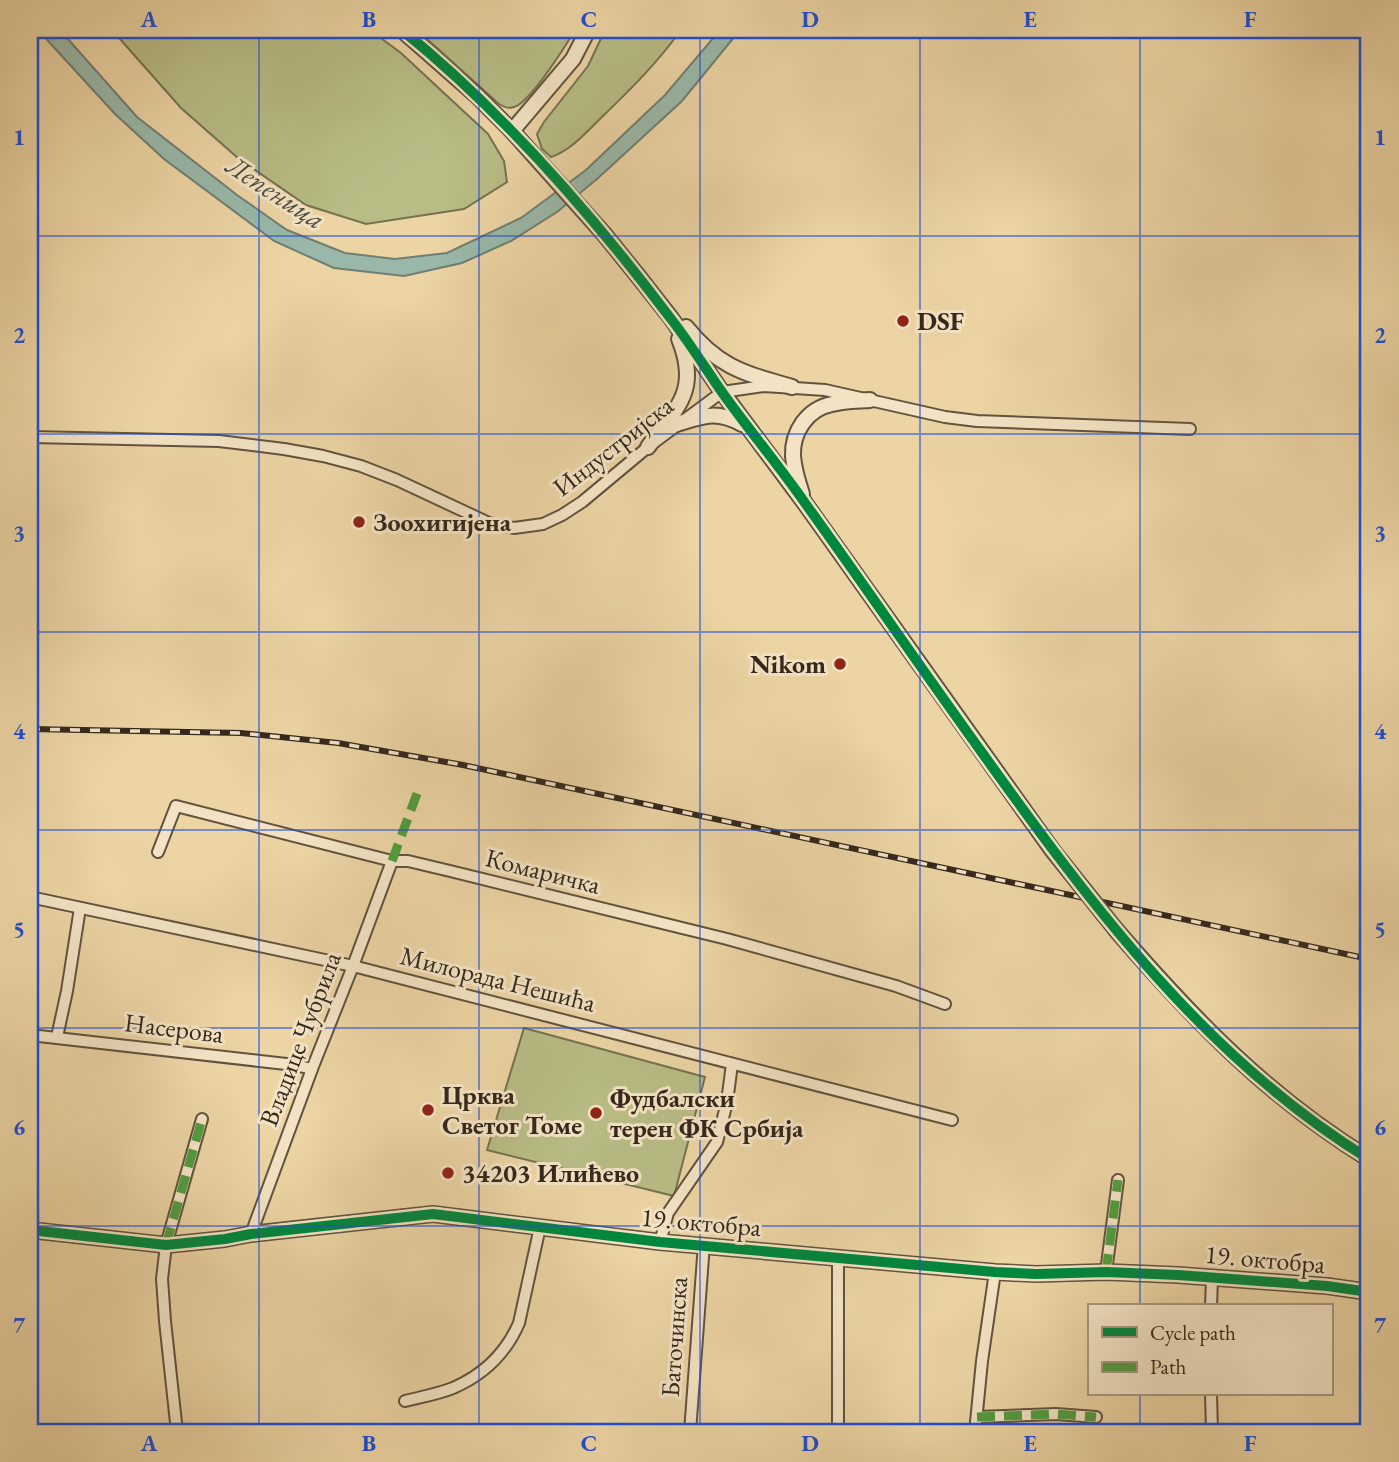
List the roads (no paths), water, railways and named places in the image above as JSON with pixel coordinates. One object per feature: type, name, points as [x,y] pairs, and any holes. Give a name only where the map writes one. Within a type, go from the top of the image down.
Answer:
[{"type":"street","points":[[402,30],[477,95],[512,131],[638,276],[804,502],[1053,851],[1117,931],[1169,991],[1223,1046],[1280,1097],[1338,1140],[1369,1159]]},
{"type":"street","points":[[512,131],[573,60],[588,30]]},
{"type":"street","points":[[638,276],[661,293],[688,330],[718,358],[744,373],[792,387]]},
{"type":"street","points":[[648,447],[682,400],[687,387],[685,354],[671,318]]},
{"type":"street","name":"Индустријска","points":[[30,437],[219,441],[323,456],[361,466],[397,480],[489,523],[514,528],[543,524],[582,502],[648,447],[722,392],[764,386],[792,387],[825,390],[945,417],[976,421],[1190,429]]},
{"type":"street","points":[[804,502],[793,455],[795,438],[801,425],[808,416],[832,403],[870,400]]},
{"type":"street","points":[[677,425],[702,416],[728,416],[749,429]]},
{"type":"street","name":"Комаричка","points":[[158,852],[176,806],[392,861],[408,861],[727,939],[896,986],[945,1004]]},
{"type":"street","name":"Владице Чубрила","points":[[251,1234],[392,861]]},
{"type":"street","name":"Милорада Нешића","points":[[30,897],[353,966],[952,1120]]},
{"type":"street","points":[[57,1037],[80,908]]},
{"type":"street","name":"Насерова","points":[[30,1035],[281,1063],[312,1069]]},
{"type":"street","points":[[660,1242],[668,1213],[717,1142],[727,1102],[732,1063]]},
{"type":"street","points":[[177,1432],[162,1279],[166,1245],[202,1119]]},
{"type":"street","points":[[1106,1272],[1118,1180]]},
{"type":"street","name":"19. октобра","points":[[30,1230],[166,1245],[433,1214],[660,1242],[996,1272],[1106,1272],[1327,1286],[1369,1292]]},
{"type":"street","points":[[405,1401],[452,1388],[479,1373],[500,1355],[519,1323],[540,1227]]},
{"type":"street","name":"Баточинска","points":[[690,1432],[704,1244]]},
{"type":"street","points":[[838,1258],[838,1432]]},
{"type":"street","points":[[975,1432],[982,1360],[996,1272]]},
{"type":"street","points":[[1211,1304],[1212,1278]]},
{"type":"street","points":[[1211,1396],[1212,1432]]},
{"type":"street","points":[[977,1417],[1056,1414],[1096,1417]]},
{"type":"railway","points":[[30,729],[241,733],[338,743],[463,765],[1369,959]]},
{"type":"place","name":"DSF","points":[[903,321]]},
{"type":"place","name":"Зоохигијена","points":[[359,522]]},
{"type":"place","name":"Nikom","points":[[840,664]]},
{"type":"place","name":"Црква Светог Томе","points":[[428,1110]]},
{"type":"place","name":"Фудбалски терен ФК Србија","points":[[596,1113]]},
{"type":"place","name":"34203 Илићево","points":[[448,1173]]},
{"type":"water label","name":"Лепеница","points":[[276,192]]}]
